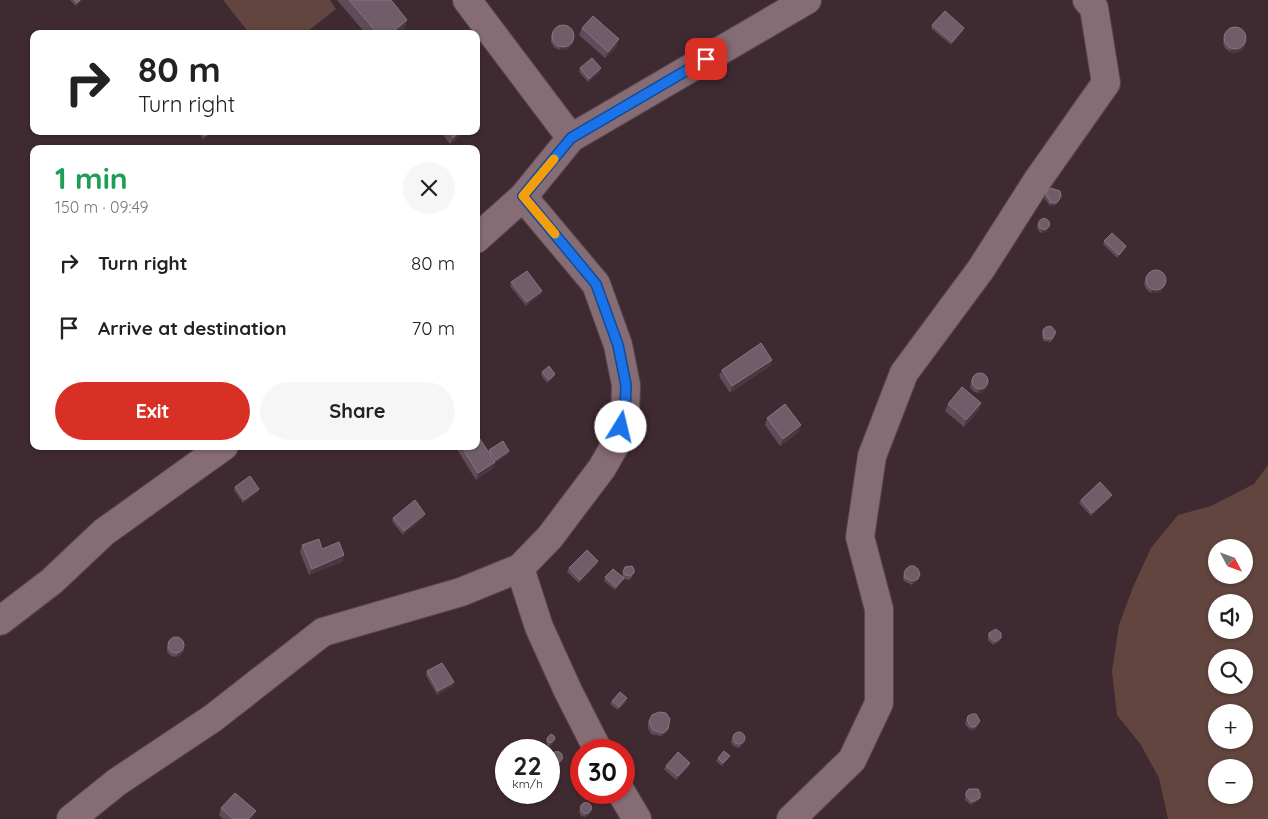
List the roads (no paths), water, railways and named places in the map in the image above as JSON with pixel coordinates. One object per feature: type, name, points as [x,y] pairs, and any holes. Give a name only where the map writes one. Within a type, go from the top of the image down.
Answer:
[{"type":"street","points":[[467,0],[571,138]]},
{"type":"street","points":[[480,235],[523,196],[571,138],[806,0]]},
{"type":"street","points":[[791,819],[852,760],[879,703],[879,609],[860,537],[872,456],[904,373],[981,269],[1036,181],[1106,83],[1094,8],[1088,0]]},
{"type":"street","points":[[71,819],[117,782],[213,718],[323,632],[461,592],[520,568],[550,537],[602,468],[618,440],[625,414],[626,385],[618,345],[596,284],[523,196]]},
{"type":"street","points":[[0,621],[52,581],[104,532],[218,450]]},
{"type":"street","points":[[520,568],[539,627],[592,739]]},
{"type":"street","points":[[628,804],[637,819]]}]
